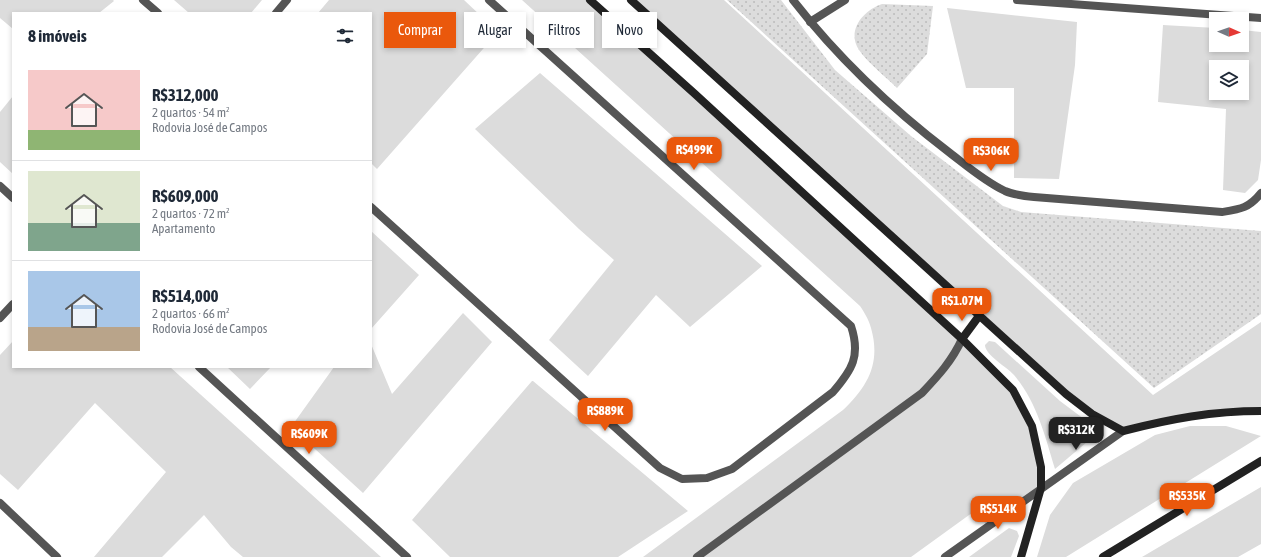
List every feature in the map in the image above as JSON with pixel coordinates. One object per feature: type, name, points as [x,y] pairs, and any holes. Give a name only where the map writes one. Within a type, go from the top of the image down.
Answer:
[{"type":"street","points":[[143,0],[157,12]]},
{"type":"street","points":[[277,12],[287,0]]},
{"type":"street","points":[[372,208],[660,468],[682,479],[707,478],[732,469],[833,392],[847,376],[853,362],[856,341],[852,326],[489,0]]},
{"type":"street","points":[[590,0],[695,94],[962,339],[1012,390],[1032,426],[1041,467],[1041,488],[1021,557]]},
{"type":"street","points":[[631,0],[1066,394],[1092,414],[1123,431]]},
{"type":"street","points":[[793,0],[810,22],[838,53],[885,100],[929,137],[986,180],[1006,192],[1034,197],[1222,212],[1240,209],[1253,203],[1261,193]]},
{"type":"street","points":[[810,22],[845,0]]},
{"type":"street","points":[[1017,0],[1261,18]]},
{"type":"street","points":[[0,186],[12,197]]},
{"type":"street","points":[[0,318],[12,305]]},
{"type":"street","points":[[697,557],[922,393],[954,356],[962,339],[979,316]]},
{"type":"street","points":[[200,368],[407,557]]},
{"type":"street","points":[[945,557],[1123,431],[1180,417],[1215,413],[1261,411]]},
{"type":"street","points":[[1103,557],[1261,461]]},
{"type":"street","points":[[0,503],[57,557]]},
{"type":"shaded area","points":[[0,0],[114,1],[100,12],[12,12],[12,28],[0,18]]},
{"type":"shaded area","points":[[174,0],[262,0],[252,12],[188,12]]},
{"type":"shaded area","points":[[329,0],[464,0],[477,12],[464,12],[464,48],[484,48],[377,169],[372,164],[372,12],[319,12]]},
{"type":"shaded area","points":[[522,0],[589,0],[602,12],[602,48],[641,48],[1013,390],[1032,426],[1041,488],[987,526],[976,510],[911,557],[643,557],[843,410],[859,392],[870,373],[873,363],[874,341],[868,319],[860,306],[575,48],[594,48],[594,12],[535,12]]},
{"type":"shaded area","points":[[631,0],[724,0],[1153,395],[1261,322],[1261,411],[1215,413],[1123,431],[1092,414],[657,23],[657,12],[644,12]]},
{"type":"shaded area","points":[[727,0],[781,0],[835,70],[911,136],[1003,206],[1021,212],[1261,231],[1261,314],[1154,388]]},
{"type":"shaded area","points":[[882,4],[933,6],[927,54],[897,88],[867,60],[859,50],[856,43],[856,28],[863,16],[875,7]]},
{"type":"shaded area","points":[[947,8],[1077,22],[1075,65],[1059,179],[1014,178],[1014,88],[966,88]]},
{"type":"shaded area","points":[[1163,25],[1209,28],[1209,52],[1249,52],[1249,31],[1261,32],[1261,160],[1258,180],[1245,193],[1223,190],[1226,109],[1158,102]]},
{"type":"shaded area","points":[[540,73],[762,266],[690,327],[656,295],[588,376],[549,340],[614,260],[579,229],[475,129]]},
{"type":"shaded area","points":[[12,97],[12,173],[0,162],[0,112]]},
{"type":"shaded area","points":[[372,232],[419,275],[372,328]]},
{"type":"shaded area","points":[[463,313],[492,342],[363,493],[291,427],[333,368],[372,368],[372,346],[392,394]]},
{"type":"shaded area","points":[[989,341],[995,342],[1060,401],[1100,431],[1055,469],[1048,444],[1029,396],[1014,375],[997,361],[986,349],[985,345]]},
{"type":"shaded area","points":[[12,342],[12,368],[171,368],[381,557],[243,557],[231,547],[204,515],[162,557],[94,557],[166,472],[95,403],[18,490],[0,474],[0,355]]},
{"type":"shaded area","points":[[228,368],[270,368],[250,389]]},
{"type":"shaded area","points":[[532,381],[688,511],[618,557],[450,557],[412,520]]},
{"type":"shaded area","points":[[1190,426],[1226,426],[1261,436],[1066,557],[1037,557],[1050,515],[1073,483],[1155,435]]},
{"type":"shaded area","points":[[1261,487],[1261,544],[1238,557],[1142,557]]},
{"type":"shaded area","points":[[1009,528],[1017,531],[1019,536],[1011,557],[969,557]]}]
